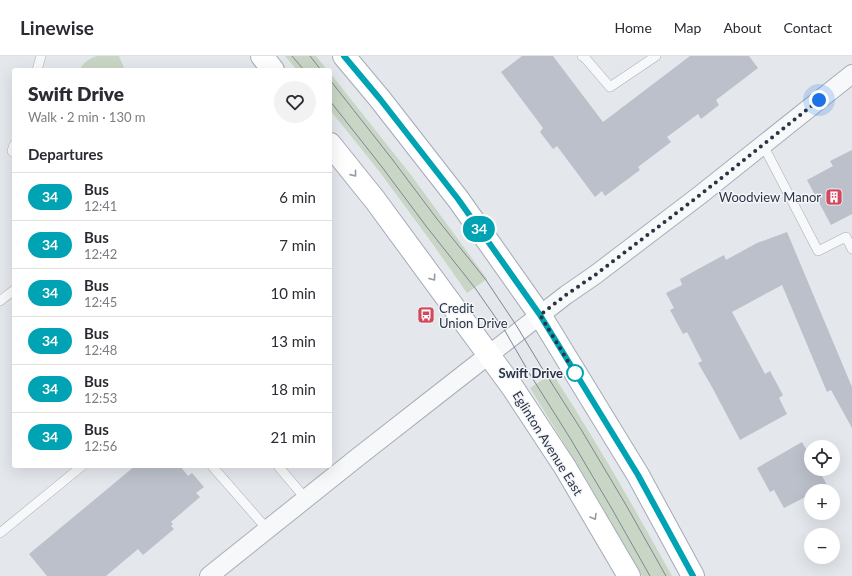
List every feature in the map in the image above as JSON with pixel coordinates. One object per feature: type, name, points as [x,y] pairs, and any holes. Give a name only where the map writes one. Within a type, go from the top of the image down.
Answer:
[{"type":"main road","points":[[262,56],[271,68]]},
{"type":"main road","points":[[344,56],[380,99],[458,199],[540,315],[638,475],[693,576]]},
{"type":"main road","name":"Eglinton Avenue East","points":[[332,146],[375,200],[513,388],[565,468],[629,576]]},
{"type":"street","points":[[209,576],[358,457],[566,295],[700,195],[852,74]]},
{"type":"lane","points":[[38,68],[41,56]]},
{"type":"lane","points":[[582,56],[610,87],[656,56]]},
{"type":"lane","points":[[763,145],[818,251],[846,236],[852,249]]},
{"type":"lane","points":[[0,301],[12,292]]},
{"type":"lane","points":[[0,533],[80,468]]},
{"type":"lane","points":[[214,468],[267,529]]},
{"type":"lane","points":[[280,468],[306,498]]},
{"type":"green space","points":[[97,56],[119,56],[124,68],[81,68],[92,58]]},
{"type":"green space","points":[[285,56],[316,56],[325,68],[295,68]]},
{"type":"green space","points":[[332,76],[411,175],[487,279],[467,293],[379,171],[332,112]]},
{"type":"green space","points":[[552,373],[614,473],[672,576],[642,576],[586,479],[530,388]]},
{"type":"building","points":[[522,56],[553,56],[603,122],[690,56],[749,56],[758,68],[716,100],[719,105],[701,119],[698,114],[667,137],[671,142],[638,167],[640,170],[605,196],[602,191],[595,197],[557,146],[553,149],[540,132],[543,128],[501,72]]},
{"type":"building","name":"Woodview Manor","points":[[852,150],[852,214],[831,225],[807,180],[833,166],[830,161]]},
{"type":"building","points":[[787,232],[852,387],[852,428],[831,390],[827,392],[782,285],[732,312],[765,374],[770,371],[783,395],[779,398],[787,414],[740,440],[698,363],[702,361],[687,332],[683,334],[670,310],[674,308],[666,293],[682,285],[680,279],[724,255],[726,260],[757,243]]},
{"type":"building","points":[[802,442],[804,446],[804,476],[822,476],[826,484],[804,484],[804,498],[784,508],[774,490],[770,492],[757,468]]},
{"type":"building","points":[[133,468],[182,468],[188,476],[192,473],[204,487],[196,493],[200,497],[171,522],[173,524],[171,526],[174,529],[143,555],[138,549],[106,576],[47,576],[29,554]]},
{"type":"tram line","points":[[292,56],[302,68]]},
{"type":"tram line","points":[[310,56],[319,68]]},
{"type":"tram line","points":[[332,83],[486,280],[582,431],[666,576]]},
{"type":"tram line","points":[[332,104],[475,288],[505,331],[570,438],[650,576]]},
{"type":"bus line","name":"34","points":[[344,56],[380,99],[458,199],[540,315],[638,475],[693,576]]},
{"type":"place","name":"Woodview Manor","points":[[834,197]]},
{"type":"place","name":"Credit Union Drive","points":[[426,315]]},
{"type":"place","name":"Swift Drive","points":[[575,373]]},
{"type":"route","points":[[575,373],[540,315],[700,195],[819,100]]}]
